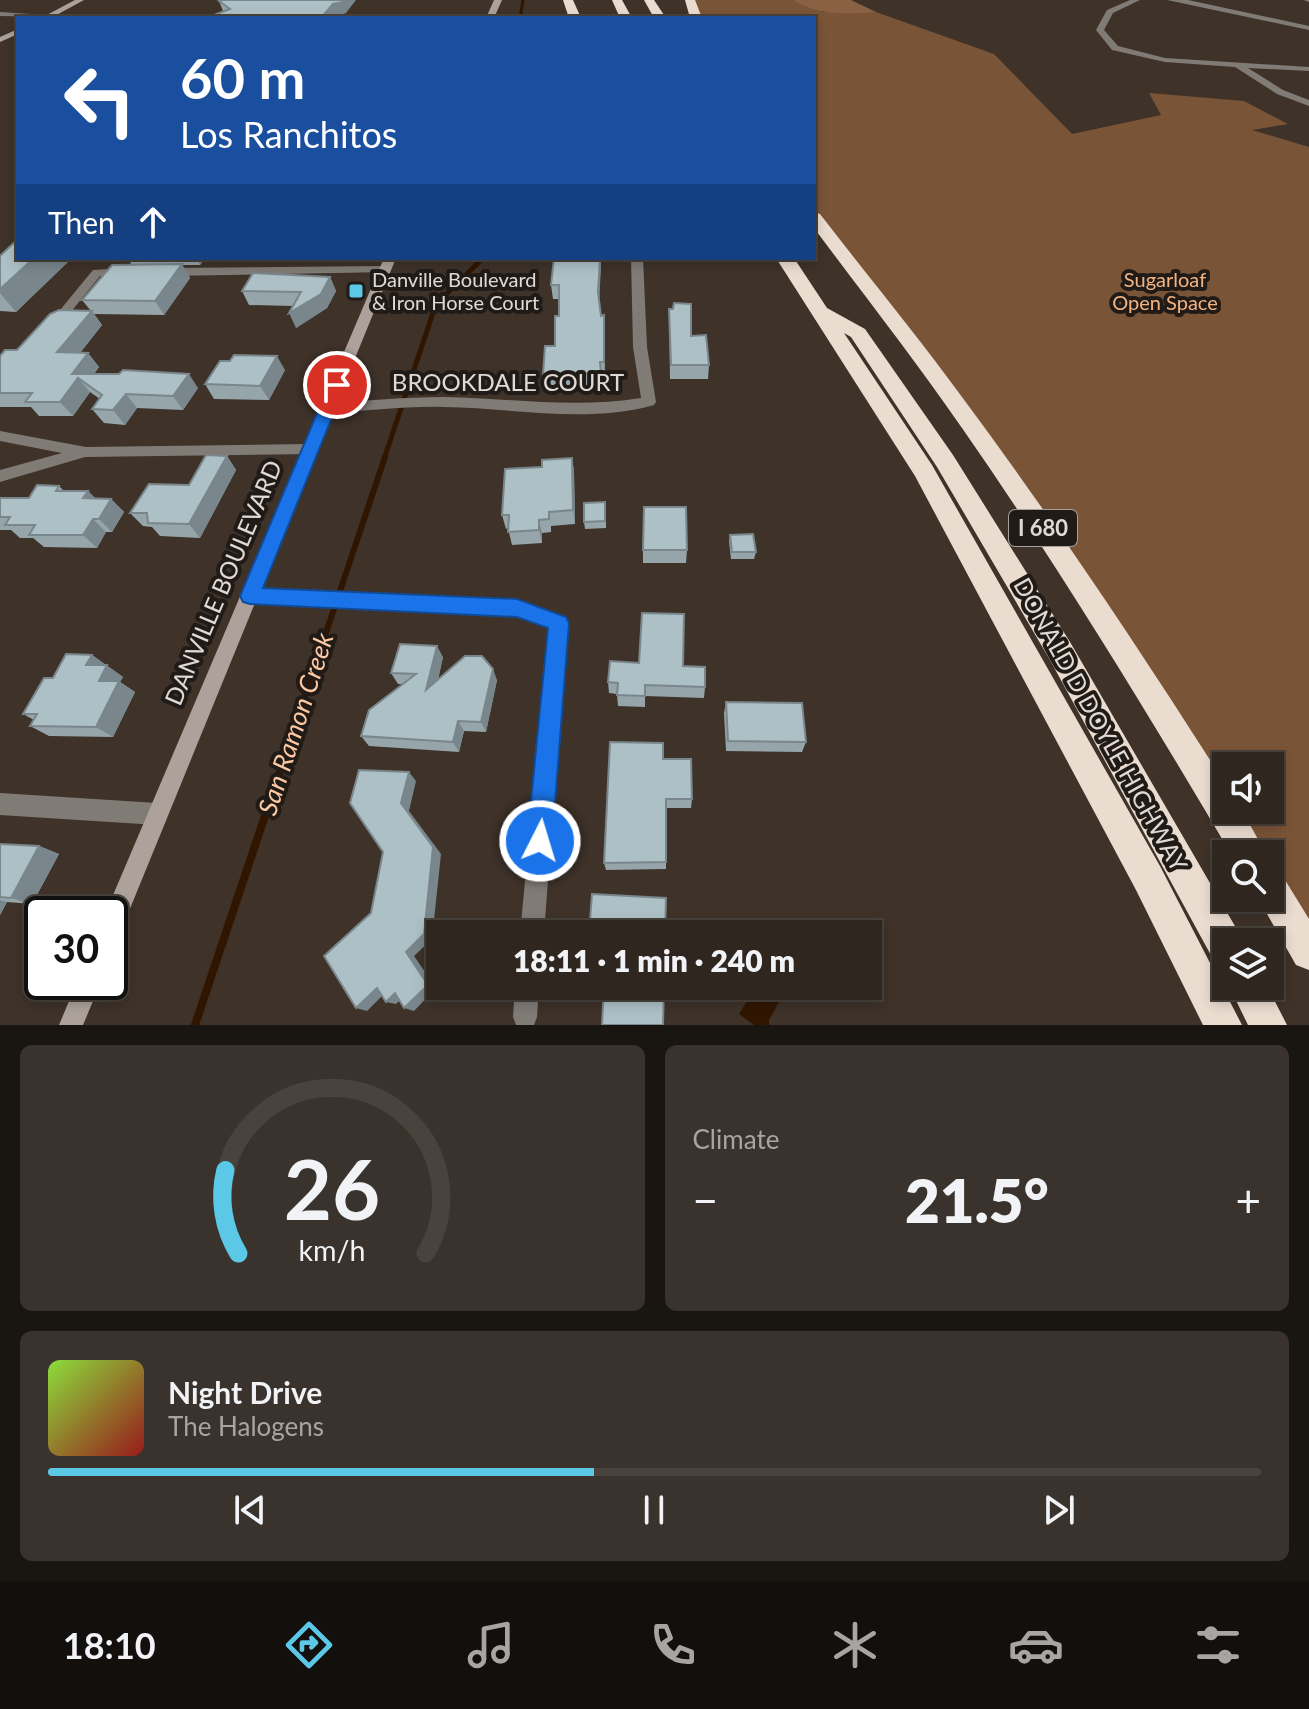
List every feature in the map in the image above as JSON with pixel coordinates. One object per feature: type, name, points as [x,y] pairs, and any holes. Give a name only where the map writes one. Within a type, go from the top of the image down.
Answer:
[{"type":"highway","name":"DONALD D DOYLE HIGHWAY","points":[[816,220],[969,423],[1032,513],[1128,656],[1241,840]]},
{"type":"highway","name":"DONALD D DOYLE HIGHWAY","points":[[786,260],[931,484],[1134,852],[1223,1025]]},
{"type":"highway","name":"I 680","points":[[818,308],[858,333],[945,461],[1068,664],[1216,928]]},
{"type":"highway","points":[[1284,910],[1309,952]]},
{"type":"highway","points":[[1255,1000],[1268,1025]]},
{"type":"main road","points":[[48,16],[80,0]]},
{"type":"main road","name":"DANVILLE BOULEVARD","points":[[124,896],[388,264]]},
{"type":"main road","points":[[71,1025],[81,1000]]},
{"type":"street","points":[[1136,0],[1110,12],[1100,30],[1115,48],[1165,60],[1309,69]]},
{"type":"street","points":[[1171,0],[1218,8],[1262,22],[1309,28]]},
{"type":"street","points":[[0,14],[31,16]]},
{"type":"street","points":[[1237,64],[1280,92],[1309,103]]},
{"type":"street","name":"BROOKDALE COURT","points":[[327,408],[444,402],[526,408],[612,408],[649,402],[640,347],[637,260]]},
{"type":"street","points":[[161,272],[388,264]]},
{"type":"street","points":[[66,310],[97,273],[145,272]]},
{"type":"street","points":[[0,436],[86,452],[310,449]]},
{"type":"street","points":[[0,476],[86,452]]},
{"type":"street","points":[[250,596],[517,608],[558,623],[533,920]]},
{"type":"street","points":[[0,804],[157,814]]},
{"type":"street","points":[[525,1017],[526,1000]]},
{"type":"green space","name":"Sugarloaf Open Space","points":[[690,0],[793,0],[824,12],[876,12],[994,54],[1072,134],[1161,115],[1149,93],[1244,101],[1288,124],[1252,130],[1309,147],[1309,952],[1284,910],[1284,840],[1241,840],[1232,824],[1284,824],[1284,752],[1212,752],[1212,792],[1128,656],[816,220],[816,16],[695,16]]},
{"type":"shaded area","points":[[793,0],[851,0],[876,12],[823,11]]},
{"type":"shaded area","points":[[748,1000],[780,1000],[769,1025],[754,1025],[739,1014]]},
{"type":"building","points":[[345,0],[333,4],[323,16],[211,16],[230,9],[219,1]]},
{"type":"building","points":[[16,241],[16,260],[32,260],[0,289],[0,256]]},
{"type":"building","points":[[554,260],[600,260],[598,292],[601,316],[604,315],[604,362],[600,362],[601,373],[543,375],[545,346],[555,346],[555,316],[559,316],[559,285],[551,285]]},
{"type":"building","points":[[182,264],[155,301],[82,300],[112,265]]},
{"type":"building","points":[[253,273],[330,277],[321,294],[289,313],[301,292],[242,291]]},
{"type":"building","points":[[674,303],[691,304],[691,336],[706,335],[709,365],[671,365],[669,309],[673,309]]},
{"type":"building","points":[[59,310],[92,311],[57,352],[88,353],[72,374],[119,374],[123,370],[189,374],[173,396],[126,394],[113,410],[92,409],[102,395],[78,378],[60,402],[25,402],[32,393],[0,393],[0,356],[5,350],[17,350],[50,314]]},
{"type":"building","points":[[234,355],[277,356],[260,386],[205,384],[220,361],[230,361]]},
{"type":"building","points":[[206,455],[227,456],[189,524],[148,523],[147,513],[130,513],[149,484],[189,485]]},
{"type":"building","points":[[572,458],[573,510],[549,512],[549,519],[539,520],[539,530],[508,532],[509,515],[502,515],[505,469],[542,467],[542,460]]},
{"type":"building","points":[[37,485],[59,486],[56,491],[88,491],[83,498],[111,499],[99,519],[93,519],[83,535],[29,535],[35,525],[5,525],[10,517],[0,517],[0,498],[29,498]]},
{"type":"building","points":[[605,502],[605,521],[584,522],[584,503]]},
{"type":"building","points":[[644,507],[686,507],[687,550],[643,550]]},
{"type":"building","points":[[753,534],[756,552],[732,552],[730,535]]},
{"type":"building","points":[[642,613],[684,614],[683,666],[705,667],[705,687],[645,685],[645,696],[617,695],[618,683],[608,682],[610,661],[639,663]]},
{"type":"building","points":[[400,644],[437,646],[426,690],[465,656],[482,656],[493,669],[481,722],[458,721],[453,742],[361,736],[369,710],[416,674],[391,673]]},
{"type":"building","points":[[66,654],[92,655],[86,665],[107,665],[99,681],[119,681],[96,727],[30,726],[37,714],[23,714],[44,678],[53,678]]},
{"type":"building","points":[[726,702],[802,703],[806,742],[728,741]]},
{"type":"building","points":[[610,742],[663,743],[663,759],[691,759],[692,799],[666,799],[666,862],[604,863]]},
{"type":"building","points":[[359,770],[409,772],[401,803],[433,847],[424,934],[406,952],[426,982],[426,987],[404,1008],[395,993],[386,1002],[377,988],[356,1008],[324,956],[371,913],[383,852],[350,803]]},
{"type":"building","points":[[0,844],[39,846],[11,898],[0,897]]},
{"type":"building","points":[[592,894],[666,898],[665,920],[590,920]]},
{"type":"building","points":[[603,1000],[664,1000],[663,1025],[602,1025]]},
{"type":"waterway","name":"San Ramon Creek","points":[[520,16],[523,0]]},
{"type":"waterway","name":"San Ramon Creek","points":[[475,266],[482,260]]},
{"type":"waterway","name":"San Ramon Creek","points":[[384,459],[436,304],[477,264]]},
{"type":"waterway","name":"San Ramon Creek","points":[[301,707],[385,457]]},
{"type":"waterway","name":"San Ramon Creek","points":[[195,1025],[302,705]]},
{"type":"place","name":"Danville Boulevard & Iron Horse Court","points":[[356,291]]},
{"type":"route","points":[[337,385],[250,596],[517,608],[558,623],[540,841]]}]
